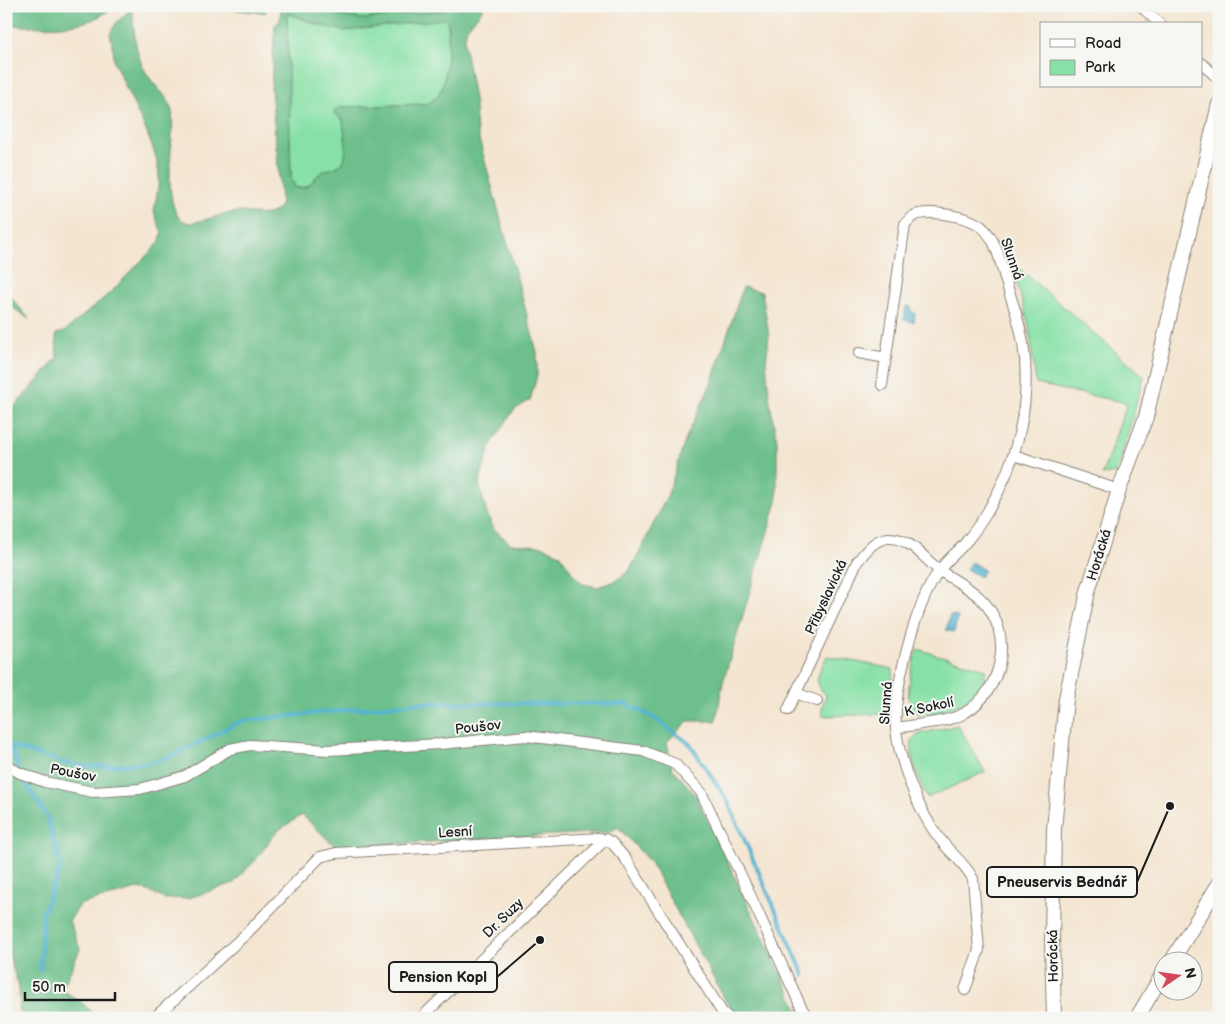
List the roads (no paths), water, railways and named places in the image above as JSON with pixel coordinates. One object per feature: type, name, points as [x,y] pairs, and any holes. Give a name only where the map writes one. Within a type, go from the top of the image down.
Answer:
[{"type":"street","points":[[1141,6],[1158,22]]},
{"type":"street","points":[[1202,64],[1219,79]]},
{"type":"street","name":"Horácká","points":[[1054,1018],[1052,941],[1054,829],[1066,698],[1088,591],[1119,490],[1146,417],[1219,104]]},
{"type":"street","name":"Slunná","points":[[882,385],[905,224],[911,217],[929,213],[967,219],[982,226],[991,237],[1017,315],[1023,342],[1026,389],[1014,455],[989,510],[966,542],[939,570],[928,589],[912,631],[898,688],[896,728],[906,774],[924,814],[938,836],[973,878],[979,950],[965,990]]},
{"type":"street","points":[[859,354],[886,358]]},
{"type":"street","points":[[1014,455],[1119,490]]},
{"type":"street","name":"Přibyslavická","points":[[788,710],[853,570],[868,548],[883,538],[897,539],[913,546],[939,570]]},
{"type":"street","name":"K Sokolí","points":[[896,728],[962,714],[988,692],[999,670],[1001,658],[1000,634],[990,610],[982,600],[968,589],[939,570]]},
{"type":"street","points":[[796,693],[816,701]]},
{"type":"street","name":"Poušov","points":[[6,765],[20,773],[45,782],[93,792],[140,789],[185,776],[230,749],[250,745],[329,750],[440,744],[526,736],[643,751],[675,764],[701,792],[747,888],[800,1007],[808,1018]]},
{"type":"street","points":[[606,839],[625,858],[723,1016]]},
{"type":"street","name":"Lesní","points":[[154,1018],[247,933],[324,855],[468,845],[606,839]]},
{"type":"street","name":"Dr. Suzy","points":[[420,1018],[588,854],[606,839]]},
{"type":"street","points":[[1177,952],[1219,884]]},
{"type":"street","points":[[1137,1018],[1152,992]]},
{"type":"water","points":[[906,306],[911,307],[911,313],[915,313],[914,322],[904,320]]},
{"type":"water","points":[[971,562],[984,570],[980,577],[966,569]]},
{"type":"water","points":[[950,615],[958,617],[954,632],[946,630]]},
{"type":"waterway","points":[[6,745],[65,763],[89,767],[149,763],[172,756],[241,721],[414,703],[626,704],[651,716],[690,744],[727,800],[804,975]]},
{"type":"waterway","points":[[11,746],[19,769]]},
{"type":"waterway","points":[[21,776],[47,817],[61,866],[43,912],[40,971]]},
{"type":"place","name":"Pneuservis Bednář","points":[[1170,806]]},
{"type":"place","name":"Pension Kopl","points":[[540,940]]}]
